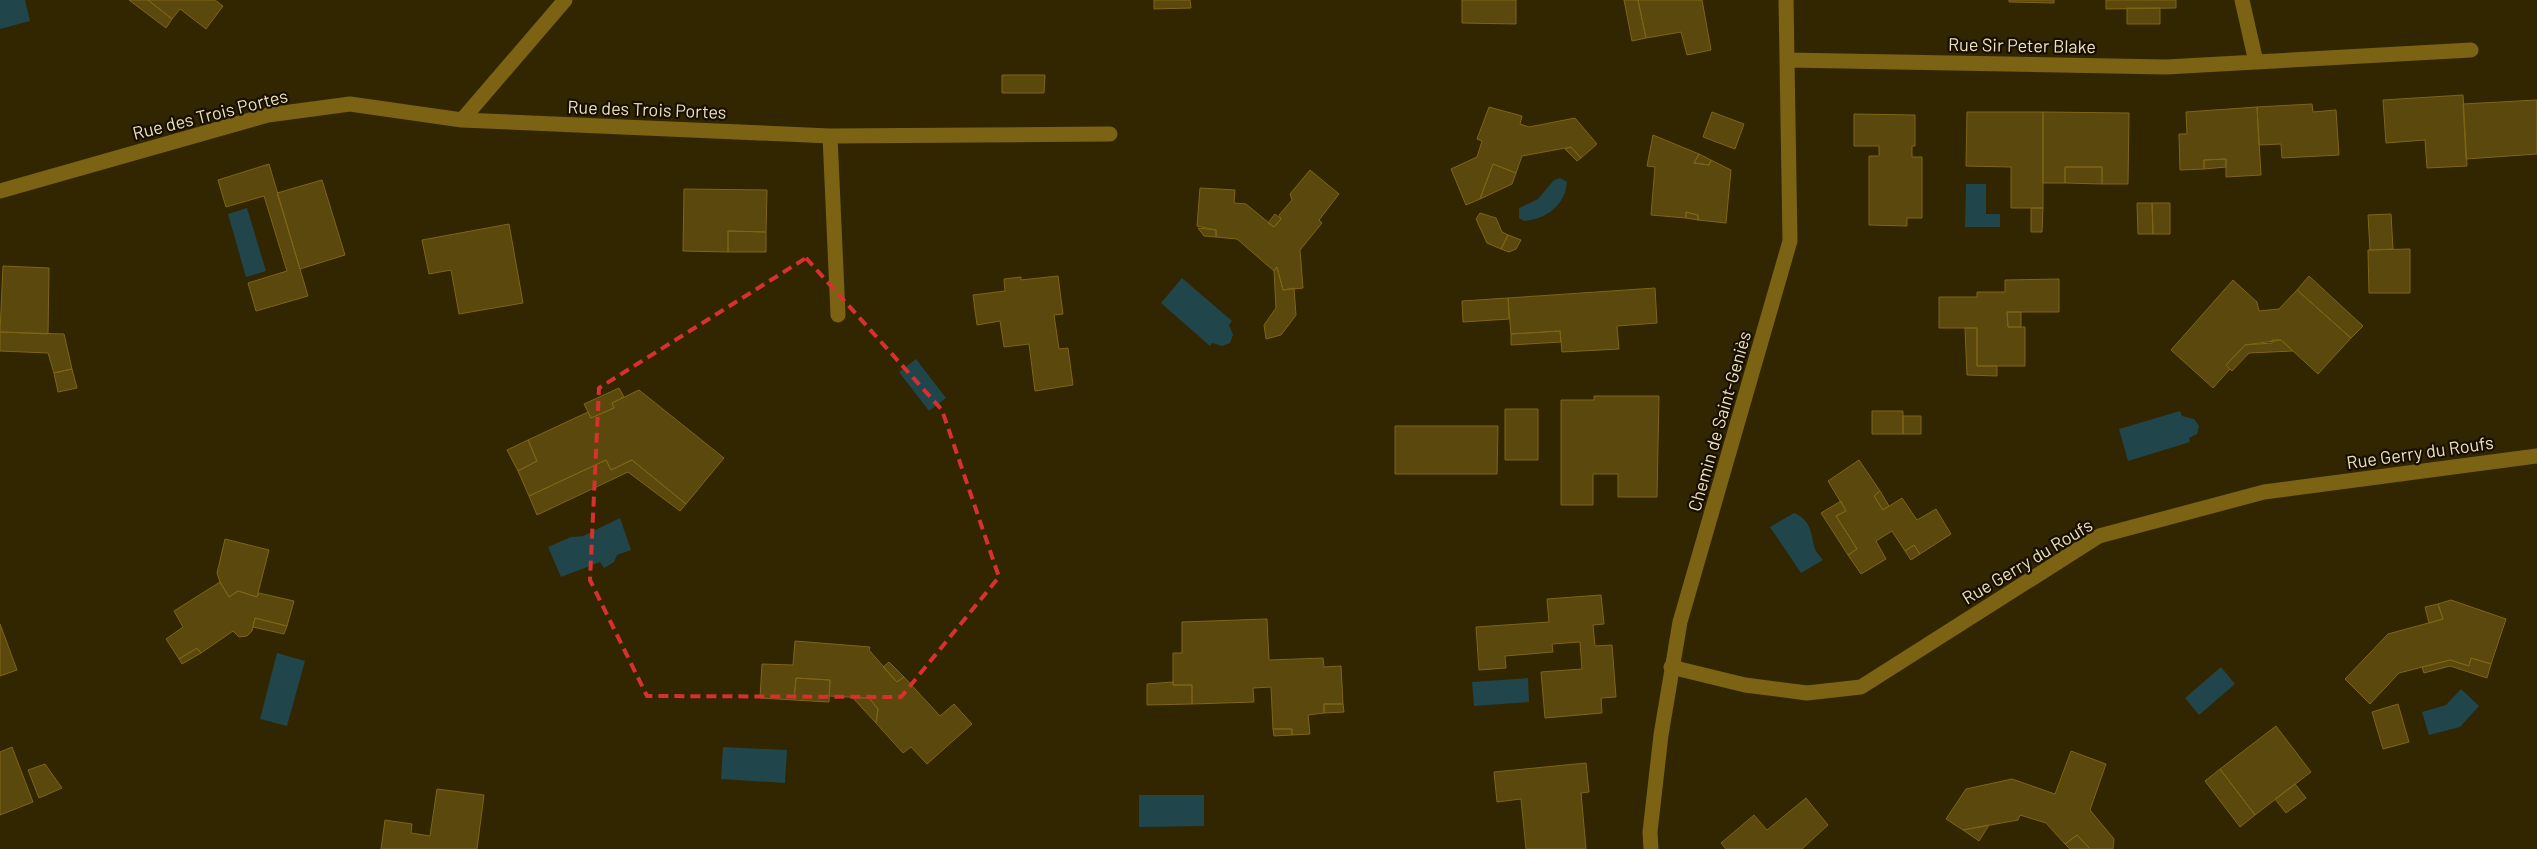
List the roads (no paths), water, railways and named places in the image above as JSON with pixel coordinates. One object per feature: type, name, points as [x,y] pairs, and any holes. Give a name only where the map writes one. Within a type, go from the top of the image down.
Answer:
[{"type":"street","points":[[462,120],[565,0]]},
{"type":"street","name":"Chemin de Saint-Geniès","points":[[1651,849],[1650,832],[1660,744],[1671,667],[1680,622],[1790,241],[1786,0]]},
{"type":"street","points":[[2242,0],[2256,62]]},
{"type":"street","name":"Rue Sir Peter Blake","points":[[1788,60],[2166,67],[2472,50]]},
{"type":"street","name":"Rue des Trois Portes","points":[[0,191],[268,115],[350,104],[462,120],[830,136],[1110,134]]},
{"type":"street","points":[[830,136],[838,315]]},
{"type":"street","name":"Rue Gerry du Roufs","points":[[1671,667],[1745,686],[1807,693],[1861,687],[2099,536],[2264,492],[2537,456]]},
{"type":"water","points":[[0,0],[25,0],[30,21],[0,29]]},
{"type":"water","points":[[1560,178],[1567,182],[1563,198],[1553,210],[1532,220],[1524,221],[1519,218],[1519,208],[1538,199],[1554,180]]},
{"type":"water","points":[[1966,184],[1986,184],[1986,214],[2000,214],[2000,227],[1965,227]]},
{"type":"water","points":[[247,208],[266,271],[246,277],[228,214]]},
{"type":"water","points":[[1182,278],[1232,321],[1229,325],[1233,335],[1230,343],[1222,346],[1212,343],[1210,346],[1161,303]]},
{"type":"water","points":[[916,359],[946,398],[929,411],[899,372]]},
{"type":"water","points":[[2180,411],[2182,416],[2194,419],[2199,426],[2197,434],[2189,438],[2190,442],[2128,461],[2119,429]]},
{"type":"water","points":[[1794,513],[1807,523],[1815,548],[1823,560],[1801,573],[1770,527]]},
{"type":"water","points":[[620,518],[631,550],[617,555],[614,562],[604,568],[600,562],[561,577],[548,547],[571,537],[583,536]]},
{"type":"water","points":[[277,653],[305,661],[287,726],[260,719]]},
{"type":"water","points":[[2221,667],[2235,684],[2199,715],[2185,698]]},
{"type":"water","points":[[1528,678],[1529,702],[1474,706],[1472,682]]},
{"type":"water","points":[[2461,689],[2479,706],[2460,727],[2429,735],[2422,712],[2446,705]]},
{"type":"water","points":[[723,747],[787,750],[785,783],[721,779]]},
{"type":"water","points":[[1139,795],[1204,795],[1204,826],[1139,827]]}]
